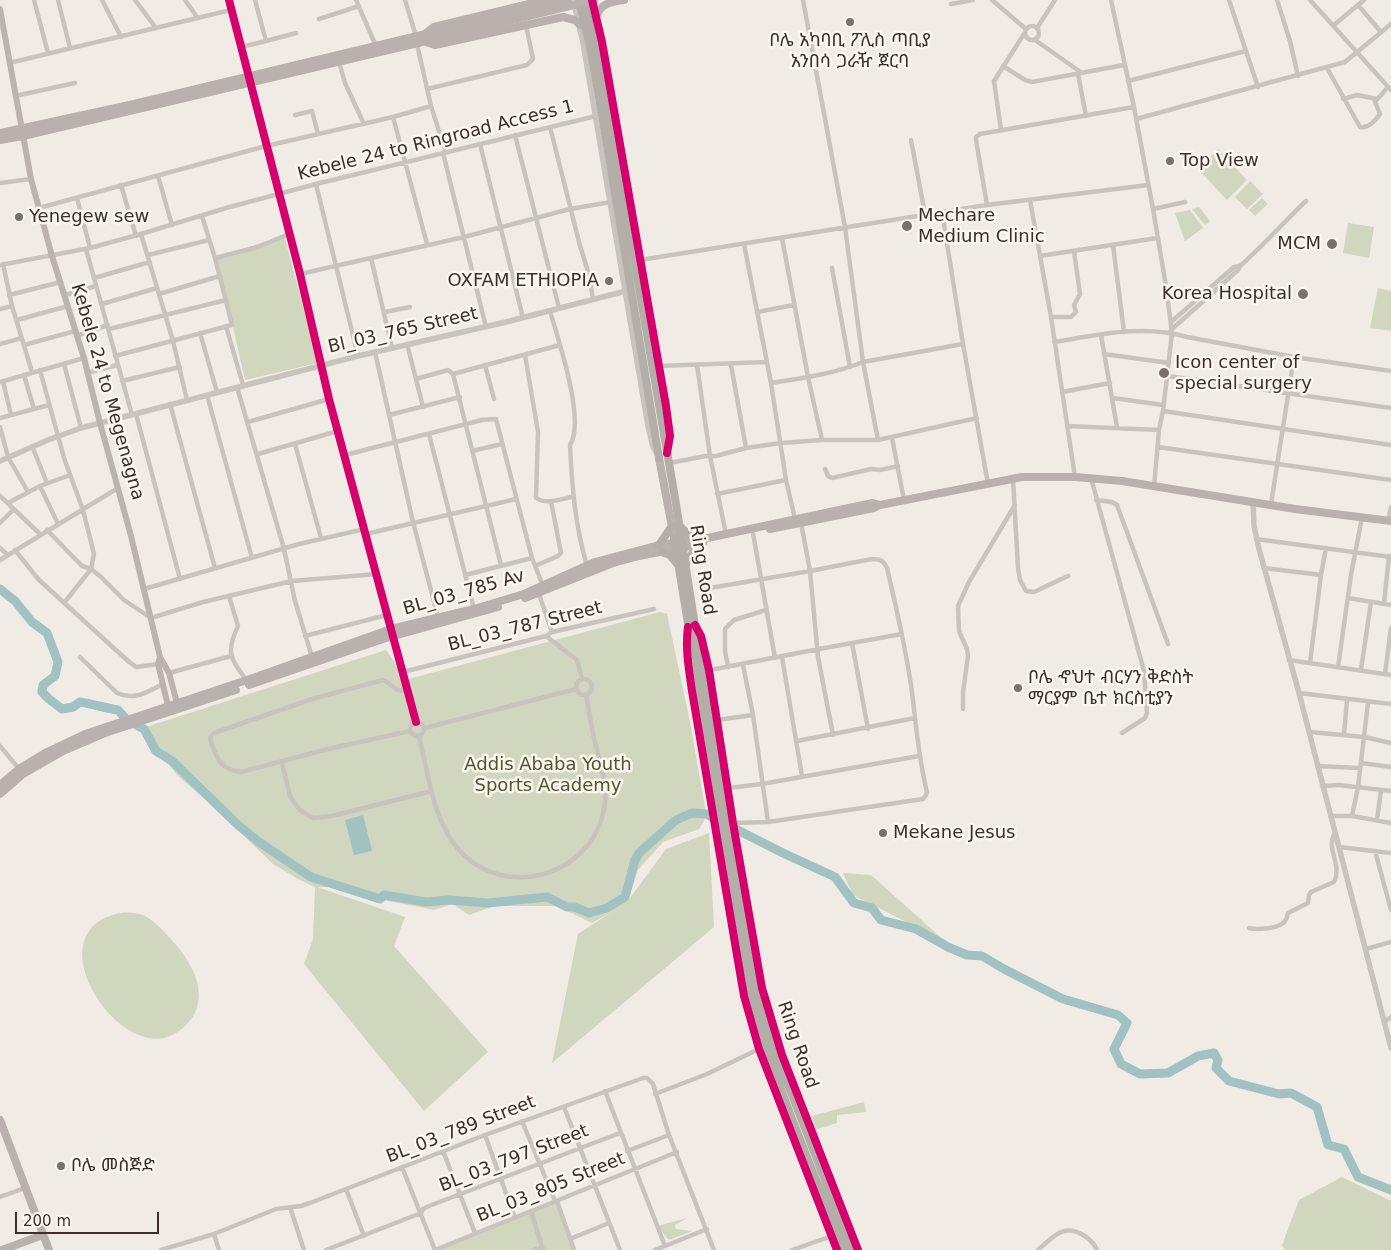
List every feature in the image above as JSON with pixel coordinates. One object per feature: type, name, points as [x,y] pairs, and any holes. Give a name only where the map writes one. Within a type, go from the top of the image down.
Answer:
[{"type":"highway","points":[[579,0],[602,114],[659,458]]},
{"type":"highway","name":"Ring Road","points":[[586,0],[599,54],[669,463],[676,526]]},
{"type":"highway","points":[[676,526],[701,542],[682,565],[661,549],[676,526]]},
{"type":"highway","name":"Ring Road","points":[[678,544],[747,942],[763,1014],[778,1061],[852,1250]]},
{"type":"highway","name":"Ring Road","points":[[692,626],[716,811],[726,824],[743,962],[753,1005],[778,1080],[844,1250]]},
{"type":"main road","points":[[425,38],[434,27],[519,3],[545,0]]},
{"type":"main road","points":[[434,36],[567,0]]},
{"type":"main road","points":[[0,140],[22,132],[134,104],[339,62],[416,40],[593,0]]},
{"type":"main road","points":[[597,15],[602,6],[610,2],[624,0]]},
{"type":"main road","name":"Kebele 24 to Megenagna","points":[[0,9],[31,178],[52,256],[84,358],[152,618],[168,706]]},
{"type":"main road","points":[[425,38],[435,45],[563,17],[575,20],[580,25]]},
{"type":"main road","points":[[249,80],[376,46],[416,40]]},
{"type":"main road","points":[[0,133],[22,132]]},
{"type":"main road","points":[[659,458],[676,526],[678,544]]},
{"type":"main road","points":[[701,542],[753,533],[873,503],[880,504],[904,500],[1022,477],[1091,478],[1390,521]]},
{"type":"main road","points":[[701,542],[726,534],[798,521]]},
{"type":"main road","name":"BL_03_785 Av","points":[[148,716],[392,632],[478,613],[539,594],[602,567],[678,544],[701,542]]},
{"type":"main road","name":"BL_03_785 Av","points":[[148,716],[168,706],[248,683],[312,658],[438,617],[474,609],[524,594],[587,566],[623,554],[661,549]]},
{"type":"main road","points":[[159,660],[169,672],[177,703]]},
{"type":"main road","points":[[0,785],[63,751],[127,723],[148,716]]},
{"type":"main road","points":[[0,794],[21,772]]},
{"type":"main road","points":[[0,1120],[49,1250]]},
{"type":"main road","points":[[0,1125],[44,1250]]},
{"type":"main road","points":[[2,1250],[40,1239]]},
{"type":"main road","points":[[16,1250],[40,1239]]},
{"type":"street","points":[[34,0],[48,53]]},
{"type":"street","points":[[58,0],[70,48]]},
{"type":"street","points":[[102,0],[122,37]]},
{"type":"street","points":[[135,0],[156,28]]},
{"type":"street","points":[[185,0],[198,17]]},
{"type":"street","points":[[229,0],[300,274],[329,399],[416,722]]},
{"type":"street","points":[[255,0],[266,42]]},
{"type":"street","points":[[356,0],[376,46]]},
{"type":"street","points":[[405,0],[486,327]]},
{"type":"street","points":[[573,0],[580,25],[651,439],[659,458]]},
{"type":"street","points":[[593,0],[630,197],[670,436],[667,453]]},
{"type":"street","points":[[804,0],[845,227],[863,362],[878,440]]},
{"type":"street","points":[[951,4],[973,0]]},
{"type":"street","points":[[992,0],[1025,32],[1029,40],[1035,40],[1080,73],[1086,116]]},
{"type":"street","points":[[1035,40],[1039,33],[1037,28],[1055,0]]},
{"type":"street","points":[[1112,0],[1153,209],[1172,331],[1168,376],[1159,430],[1154,487]]},
{"type":"street","points":[[1229,0],[1258,87]]},
{"type":"street","points":[[1277,0],[1290,41],[1298,76]]},
{"type":"street","points":[[1310,0],[1390,89],[1377,99],[1375,105],[1380,114],[1366,127],[1360,128],[1356,123],[1327,68]]},
{"type":"street","points":[[1334,25],[1364,0]]},
{"type":"street","points":[[1358,5],[1381,32]]},
{"type":"street","points":[[319,19],[359,6]]},
{"type":"street","points":[[9,63],[231,10]]},
{"type":"street","points":[[427,89],[527,65],[533,59],[526,25]]},
{"type":"street","points":[[1001,130],[993,86],[995,78],[1025,32],[1031,26],[1037,28]]},
{"type":"street","points":[[1136,119],[1346,62],[1390,26]]},
{"type":"street","points":[[241,47],[296,33]]},
{"type":"street","points":[[1128,81],[1246,51]]},
{"type":"street","points":[[339,62],[348,91],[364,124]]},
{"type":"street","points":[[1003,66],[1032,82],[1124,65]]},
{"type":"street","points":[[15,96],[75,83]]},
{"type":"street","points":[[1343,99],[1357,95],[1377,99]]},
{"type":"street","points":[[39,208],[266,146],[393,117],[431,106]]},
{"type":"street","points":[[987,204],[977,149],[976,137],[980,134],[1134,107]]},
{"type":"street","points":[[295,115],[312,111],[318,134]]},
{"type":"street","name":"Kebele 24 to Ringroad Access 1","points":[[1,264],[88,248],[316,184],[596,116]]},
{"type":"street","points":[[393,117],[427,244]]},
{"type":"street","points":[[550,127],[570,210],[589,275],[593,299]]},
{"type":"street","points":[[515,135],[559,308]]},
{"type":"street","points":[[911,140],[925,214]]},
{"type":"street","points":[[480,144],[523,318]]},
{"type":"street","points":[[158,176],[172,225]]},
{"type":"street","points":[[0,183],[31,178]]},
{"type":"street","points":[[316,184],[358,356]]},
{"type":"street","points":[[121,185],[148,255],[180,367],[187,400]]},
{"type":"street","points":[[640,260],[987,204],[1148,185]]},
{"type":"street","points":[[77,198],[94,278],[117,365],[134,414],[180,579]]},
{"type":"street","points":[[1030,200],[1051,317],[1075,477]]},
{"type":"street","points":[[1172,331],[1267,242],[1278,227],[1306,201]]},
{"type":"street","points":[[300,274],[611,202]]},
{"type":"street","points":[[1153,209],[1185,202]]},
{"type":"street","points":[[942,212],[962,344],[988,484]]},
{"type":"street","points":[[115,356],[232,324],[202,216]]},
{"type":"street","points":[[215,258],[258,247],[289,234]]},
{"type":"street","points":[[782,238],[822,440]]},
{"type":"street","points":[[1040,256],[1157,238]]},
{"type":"street","points":[[148,255],[209,240]]},
{"type":"street","points":[[744,244],[771,383],[786,480],[810,572],[819,649],[818,658],[833,735]]},
{"type":"street","points":[[1113,245],[1124,332]]},
{"type":"street","points":[[1051,317],[1070,317],[1076,312],[1074,305],[1080,294],[1074,251]]},
{"type":"street","points":[[371,258],[392,348]]},
{"type":"street","points":[[94,278],[150,262]]},
{"type":"street","points":[[1,264],[32,372]]},
{"type":"street","points":[[1171,322],[1234,267],[1240,266]]},
{"type":"street","points":[[832,268],[850,367]]},
{"type":"street","points":[[159,294],[220,276]]},
{"type":"street","points":[[9,295],[61,282]]},
{"type":"street","points":[[65,295],[96,286]]},
{"type":"street","points":[[102,304],[157,288]]},
{"type":"street","name":"Bl_03_765 Street","points":[[0,461],[32,446],[81,428],[358,356],[486,327],[626,291]]},
{"type":"street","points":[[24,344],[226,300]]},
{"type":"street","points":[[757,312],[794,305]]},
{"type":"street","points":[[0,310],[12,306]]},
{"type":"street","points":[[17,320],[68,306]]},
{"type":"street","points":[[384,312],[410,306]]},
{"type":"street","points":[[550,311],[560,345],[576,417],[573,441],[570,445],[572,497],[587,566]]},
{"type":"street","points":[[226,326],[248,422],[284,549],[295,601],[312,658]]},
{"type":"street","points":[[1054,342],[1124,332],[1172,331],[1187,337],[1294,357],[1391,372]]},
{"type":"street","points":[[200,333],[217,392]]},
{"type":"street","points":[[1101,335],[1117,427]]},
{"type":"street","points":[[0,344],[22,338]]},
{"type":"street","points":[[407,344],[423,407]]},
{"type":"street","points":[[771,383],[808,377],[863,362],[962,344]]},
{"type":"street","points":[[453,374],[560,345]]},
{"type":"street","points":[[375,352],[413,522],[438,617]]},
{"type":"street","points":[[1104,354],[1169,363]]},
{"type":"street","points":[[524,356],[538,432],[536,498],[540,501],[551,501],[572,497]]},
{"type":"street","points":[[1271,504],[1294,357]]},
{"type":"street","points":[[11,415],[2,381],[84,358]]},
{"type":"street","points":[[658,366],[732,365],[767,362]]},
{"type":"street","points":[[64,364],[81,428]]},
{"type":"street","points":[[87,373],[117,365]]},
{"type":"street","points":[[697,365],[710,456],[726,534]]},
{"type":"street","points":[[732,365],[746,448]]},
{"type":"street","points":[[485,366],[494,399]]},
{"type":"street","points":[[122,382],[180,367]]},
{"type":"street","points":[[40,370],[57,436],[83,510],[94,554],[91,569],[64,603]]},
{"type":"street","points":[[416,379],[448,370],[453,374],[501,565]]},
{"type":"street","points":[[24,375],[34,409]]},
{"type":"street","points":[[1168,376],[1391,408]]},
{"type":"street","points":[[1062,392],[1110,383]]},
{"type":"street","points":[[207,395],[252,558]]},
{"type":"street","points":[[388,415],[460,397]]},
{"type":"street","points":[[1113,398],[1163,405]]},
{"type":"street","points":[[248,422],[329,399]]},
{"type":"street","points":[[170,404],[215,568]]},
{"type":"street","points":[[0,418],[49,405]]},
{"type":"street","points":[[1163,412],[1391,446]]},
{"type":"street","points":[[345,455],[495,418],[532,558],[543,586]]},
{"type":"street","points":[[669,463],[780,443],[892,438],[977,418]]},
{"type":"street","points":[[1067,426],[1159,430]]},
{"type":"street","points":[[0,427],[8,456],[28,492]]},
{"type":"street","points":[[258,454],[338,431]]},
{"type":"street","points":[[429,434],[448,514],[474,609]]},
{"type":"street","points":[[892,438],[904,500]]},
{"type":"street","points":[[295,444],[321,538]]},
{"type":"street","points":[[472,451],[502,444]]},
{"type":"street","points":[[32,446],[47,483]]},
{"type":"street","points":[[1158,447],[1391,480]]},
{"type":"street","points":[[825,469],[828,476],[832,478],[871,468],[880,470],[898,466]]},
{"type":"street","points":[[8,504],[40,486],[70,475]]},
{"type":"street","points":[[1091,478],[1145,676],[1148,713],[1145,718],[1122,734]]},
{"type":"street","points":[[1013,479],[1018,568],[1020,580],[1026,591],[1034,592],[1068,576]]},
{"type":"street","points":[[717,494],[786,480]]},
{"type":"street","points":[[40,486],[58,524]]},
{"type":"street","points":[[0,560],[118,488]]},
{"type":"street","points":[[0,496],[40,534]]},
{"type":"street","points":[[144,589],[321,538],[366,532],[516,499]]},
{"type":"street","points":[[1096,500],[1112,502],[1117,505],[1168,644]]},
{"type":"street","points":[[535,566],[561,553],[551,501]]},
{"type":"street","points":[[1253,502],[1256,539],[1299,693],[1316,766],[1391,1048]]},
{"type":"street","points":[[963,708],[963,692],[968,656],[960,631],[958,606],[969,582],[1015,505]]},
{"type":"street","points":[[1390,521],[1391,507]]},
{"type":"street","points":[[0,523],[14,508]]},
{"type":"street","points":[[1338,667],[1362,517]]},
{"type":"street","points":[[47,530],[82,566],[91,569],[124,600],[152,618],[229,596],[292,581],[377,574]]},
{"type":"street","points":[[753,533],[775,658]]},
{"type":"street","points":[[1256,539],[1390,557],[1389,579],[1384,603]]},
{"type":"street","points":[[0,548],[8,555]]},
{"type":"street","points":[[1310,663],[1326,548]]},
{"type":"street","points":[[15,550],[39,580],[136,667],[159,660]]},
{"type":"street","points":[[465,575],[532,558]]},
{"type":"street","points":[[692,626],[701,636],[717,720],[728,788],[726,824],[768,822],[923,799],[927,792],[919,756],[902,634],[887,568],[880,559],[704,589]]},
{"type":"street","points":[[1264,568],[1321,575]]},
{"type":"street","points":[[539,594],[552,632]]},
{"type":"street","points":[[229,596],[238,626],[230,652],[238,670],[248,683]]},
{"type":"street","points":[[1348,598],[1391,604]]},
{"type":"street","points":[[1361,670],[1371,602]]},
{"type":"street","name":"BL_03_787 Street","points":[[403,672],[546,636],[552,632],[654,609]]},
{"type":"street","points":[[728,667],[725,651],[725,629],[734,620],[766,610]]},
{"type":"street","points":[[305,636],[387,615]]},
{"type":"street","points":[[1385,674],[1391,628]]},
{"type":"street","points":[[715,670],[902,634]]},
{"type":"street","points":[[546,636],[577,660],[582,679]]},
{"type":"street","points":[[852,643],[868,728]]},
{"type":"street","points":[[169,672],[231,656]]},
{"type":"street","points":[[80,657],[116,693],[124,696],[142,695],[163,684]]},
{"type":"street","points":[[782,657],[802,776]]},
{"type":"street","points":[[1289,660],[1391,675]]},
{"type":"street","points":[[744,665],[768,822]]},
{"type":"street","points":[[576,689],[577,683],[582,679]]},
{"type":"street","points":[[582,679],[587,680],[591,686],[590,691],[586,694]]},
{"type":"street","points":[[407,690],[396,690],[384,680],[312,699],[211,736],[210,739],[219,762],[224,767],[233,771],[249,771],[328,749],[410,732]]},
{"type":"street","points":[[576,689],[579,693],[586,694]]},
{"type":"street","points":[[425,728],[576,689]]},
{"type":"street","points":[[1299,693],[1391,704]]},
{"type":"street","points":[[419,736],[432,791],[440,817],[450,839],[465,856],[493,873],[520,878],[535,877],[568,863],[586,848],[600,825],[606,801],[604,778],[586,694]]},
{"type":"street","points":[[1344,735],[1347,700]]},
{"type":"street","points":[[1352,816],[1358,787],[1368,702]]},
{"type":"street","points":[[717,720],[753,715]]},
{"type":"street","points":[[797,742],[915,718]]},
{"type":"street","points":[[416,722],[422,724],[425,728]]},
{"type":"street","points":[[410,732],[410,727],[416,722]]},
{"type":"street","points":[[410,732],[414,736],[419,736],[424,732],[425,728]]},
{"type":"street","points":[[1309,732],[1364,737],[1391,743]]},
{"type":"street","points":[[0,746],[21,772],[19,782],[0,798]]},
{"type":"street","points":[[728,788],[762,784],[919,756]]},
{"type":"street","points":[[282,763],[290,796],[294,804],[313,818],[332,816],[432,791]]},
{"type":"street","points":[[1316,766],[1361,765],[1391,767]]},
{"type":"street","points":[[1322,786],[1358,787],[1391,791]]},
{"type":"street","points":[[1377,820],[1381,790]]},
{"type":"street","points":[[1330,816],[1352,816],[1391,823]]},
{"type":"street","name":"Ring Road","points":[[726,824],[737,841],[760,980],[778,1044],[858,1250]]},
{"type":"street","name":"Ring Road","points":[[726,824],[741,983],[759,1049],[837,1250]]},
{"type":"street","points":[[1249,928],[1268,928],[1282,924],[1286,921],[1288,913],[1308,903],[1311,892],[1334,882],[1338,870],[1331,843],[1335,833]]},
{"type":"street","points":[[1339,847],[1391,853]]},
{"type":"street","points":[[1376,850],[1388,886],[1391,910]]},
{"type":"street","points":[[1366,949],[1391,942]]},
{"type":"street","points":[[1384,1022],[1391,1017]]},
{"type":"street","points":[[714,1250],[669,1135],[656,1094],[707,1074],[759,1049]]},
{"type":"street","name":"BL_03_789 Street","points":[[161,1250],[214,1234],[264,1213],[285,1207],[301,1206],[485,1135],[643,1078],[650,1080],[656,1094]]},
{"type":"street","points":[[605,1091],[664,1246]]},
{"type":"street","points":[[564,1107],[620,1250]]},
{"type":"street","points":[[522,1122],[556,1201],[574,1250]]},
{"type":"street","name":"BL_03_797 Street","points":[[326,1250],[421,1213],[425,1208],[500,1178],[620,1133]]},
{"type":"street","points":[[485,1135],[515,1218]]},
{"type":"street","points":[[627,1151],[669,1135]]},
{"type":"street","points":[[443,1151],[475,1233]]},
{"type":"street","name":"BL_03_805 Street","points":[[435,1250],[677,1152]]},
{"type":"street","points":[[402,1167],[435,1250]]},
{"type":"street","points":[[0,1197],[22,1189]]},
{"type":"street","points":[[346,1189],[364,1236]]},
{"type":"street","points":[[290,1207],[304,1250]]},
{"type":"street","points":[[531,1211],[543,1248],[534,1250]]},
{"type":"street","points":[[570,1239],[609,1223]]},
{"type":"street","points":[[1038,1250],[1065,1229],[1072,1229],[1081,1234],[1090,1240],[1097,1250]]},
{"type":"street","points":[[655,1250],[707,1230]]},
{"type":"street","points":[[214,1234],[219,1250]]},
{"type":"street","points":[[792,1250],[832,1236]]},
{"type":"green space","points":[[1218,149],[1247,180],[1227,200],[1198,169]]},
{"type":"green space","points":[[1250,181],[1263,194],[1247,209],[1235,197]]},
{"type":"green space","points":[[1262,198],[1268,204],[1255,216],[1249,210]]},
{"type":"green space","points":[[1199,207],[1210,221],[1205,225],[1192,209]]},
{"type":"green space","points":[[1190,210],[1203,228],[1185,241],[1175,213]]},
{"type":"green space","points":[[1348,223],[1374,227],[1369,258],[1343,253]]},
{"type":"green space","points":[[284,235],[318,363],[245,380],[217,258]]},
{"type":"green space","points":[[1378,288],[1391,291],[1391,331],[1370,328]]},
{"type":"green space","name":"Addis Ababa Youth Sports Academy","points":[[660,612],[667,614],[690,722],[706,813],[699,829],[663,842],[638,870],[627,902],[666,849],[709,833],[714,927],[552,1063],[578,934],[613,911],[592,923],[557,906],[494,906],[469,915],[453,904],[434,910],[368,897],[336,887],[317,887],[405,917],[394,946],[488,1052],[424,1111],[304,964],[313,939],[315,887],[273,864],[216,809],[178,776],[154,749],[145,729],[149,726],[386,650],[396,664],[401,681]]},
{"type":"green space","points":[[843,873],[871,875],[946,942],[853,895]]},
{"type":"green space","points":[[120,913],[143,915],[154,922],[184,955],[195,975],[199,996],[197,1007],[186,1025],[180,1031],[168,1037],[143,1037],[123,1026],[105,1008],[91,986],[83,963],[84,941],[96,924]]},
{"type":"green space","points":[[864,1102],[866,1112],[837,1115],[837,1123],[815,1130],[812,1116]]},
{"type":"green space","points":[[1342,1177],[1391,1201],[1391,1250],[1285,1250],[1282,1245],[1299,1200]]},
{"type":"green space","points":[[556,1200],[575,1250],[545,1250],[543,1246],[533,1250],[436,1250]]},
{"type":"green space","points":[[687,1218],[675,1225],[676,1229],[692,1231],[669,1240],[657,1226]]},
{"type":"water","points":[[363,815],[372,851],[354,855],[345,820]]},
{"type":"waterway","points":[[0,589],[15,601],[32,622],[47,633],[58,662],[55,676],[43,685],[42,692],[49,699],[62,709],[73,707],[80,702],[118,710],[127,720],[144,729],[156,751],[172,761],[238,825],[259,842],[311,877],[380,899],[384,895],[426,902],[449,900],[488,903],[547,897],[567,907],[574,907],[589,913],[607,908],[625,897],[635,860],[639,853],[676,820],[692,813],[706,814],[835,877],[854,903],[872,908],[881,920],[916,929],[948,947],[967,955],[982,956],[1063,999],[1118,1015],[1127,1023],[1114,1049],[1121,1064],[1140,1074],[1168,1073],[1198,1056],[1214,1053],[1218,1060],[1216,1068],[1229,1081],[1279,1094],[1291,1093],[1317,1107],[1328,1145],[1344,1149],[1358,1177],[1391,1190]]},
{"type":"cycle path","points":[[229,0],[300,274],[329,399],[416,722]]},
{"type":"cycle path","points":[[592,0],[602,42],[666,406],[670,436],[667,453]]},
{"type":"cycle path","points":[[695,625],[701,636],[709,670],[762,988],[782,1055],[858,1250]]},
{"type":"cycle path","points":[[688,627],[687,651],[692,691],[744,996],[759,1049],[837,1250]]},
{"type":"place","name":"ቦሌ አካባቢ ፖሊስ ጣቢያ አንበሳ ጋራዥ ጀርባ","points":[[850,22]]},
{"type":"place","name":"Top View","points":[[1170,161]]},
{"type":"place","name":"Yenegew sew","points":[[19,217]]},
{"type":"place","name":"Mechare Medium Clinic","points":[[907,226]]},
{"type":"place","name":"MCM","points":[[1332,244]]},
{"type":"place","name":"OXFAM ETHIOPIA","points":[[609,281]]},
{"type":"place","name":"Korea Hospital","points":[[1303,294]]},
{"type":"place","name":"Icon center of special surgery","points":[[1164,373]]},
{"type":"place","name":"ቦሌ ኆህተ ብርሃን ቅድስት ማርያም ቤተ ክርስቲያን","points":[[1018,688]]},
{"type":"place","name":"Mekane Jesus","points":[[883,833]]},
{"type":"place","name":"ቦሌ መስጅድ","points":[[61,1166]]}]
